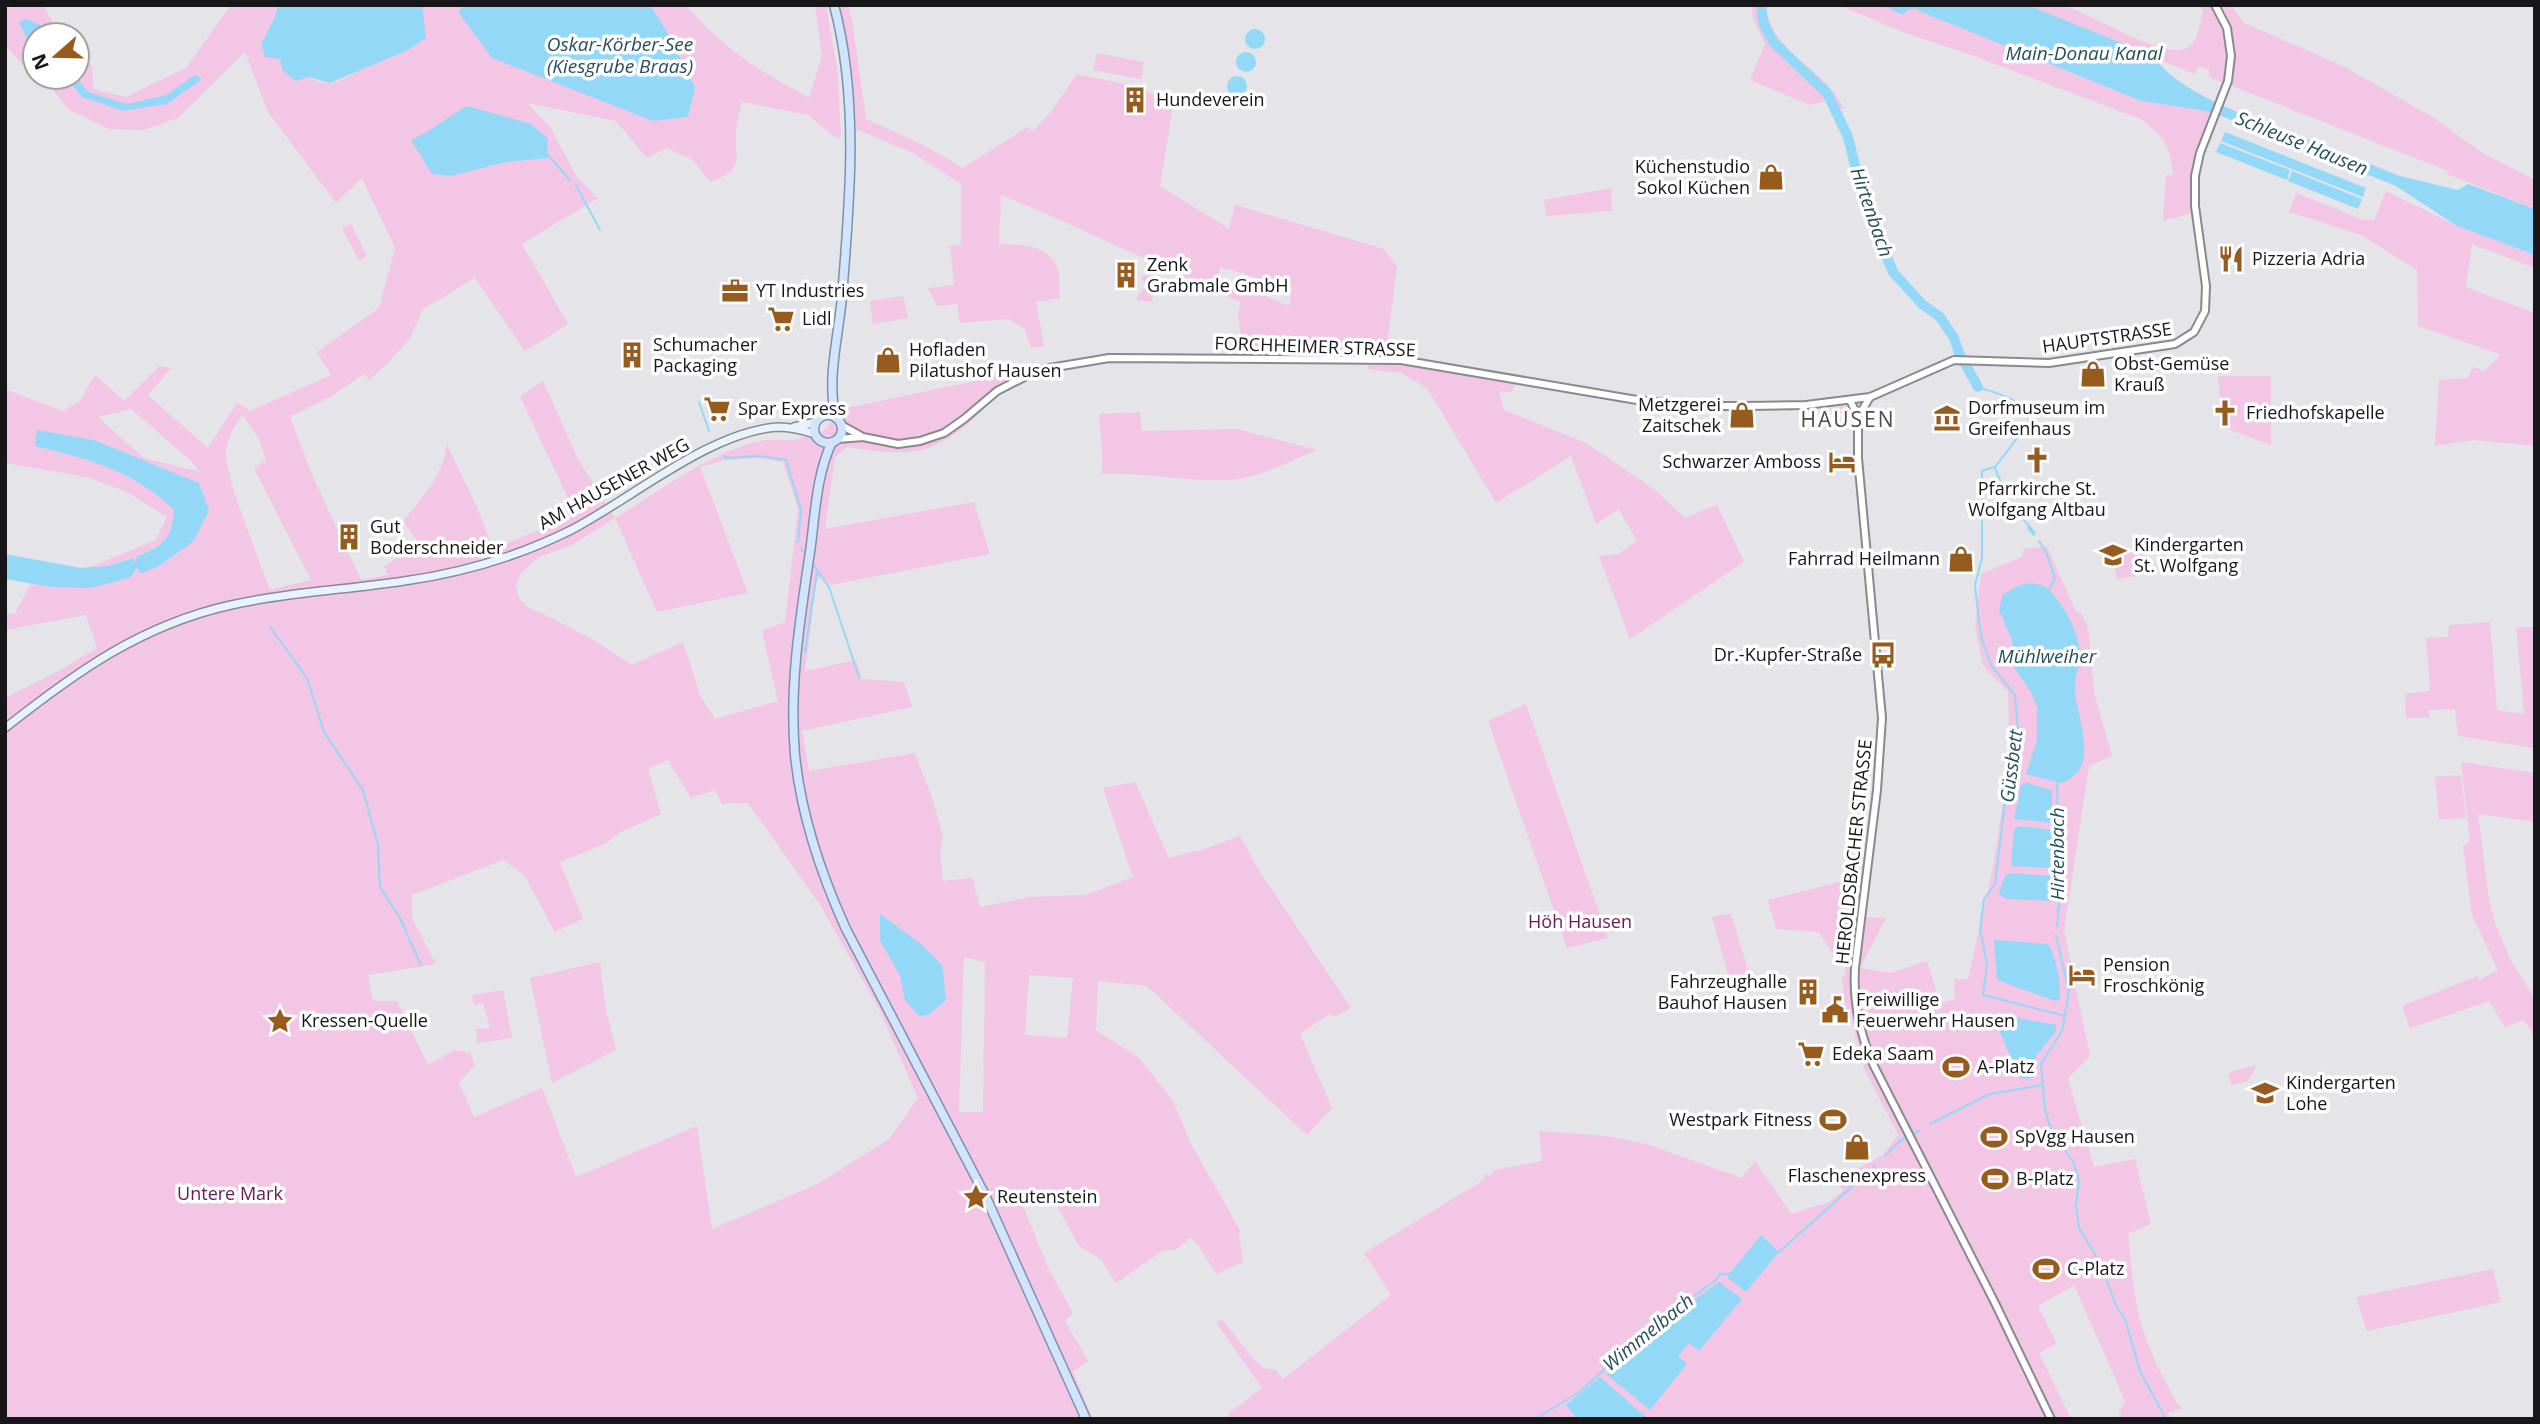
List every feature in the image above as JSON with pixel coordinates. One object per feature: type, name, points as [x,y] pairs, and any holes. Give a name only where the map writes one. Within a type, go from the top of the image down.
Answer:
[{"type":"main road","points":[[790,428],[816,422],[824,416],[832,394],[842,296],[849,172],[849,111],[841,35],[834,5]]},
{"type":"main road","points":[[832,394],[842,430],[823,468],[799,624],[794,685],[795,744],[805,814],[827,887],[846,929],[984,1193],[1086,1419]]},
{"type":"main road","points":[[824,416],[839,422]]},
{"type":"main road","points":[[816,422],[823,468]]},
{"type":"main road","points":[[790,428],[835,441]]},
{"type":"main road","name":"AM HAUSENER WEG","points":[[5,728],[68,678],[139,637],[186,618],[229,605],[274,596],[414,579],[494,561],[570,530],[709,449],[739,436],[766,429],[790,428]]},
{"type":"street","name":"HAUPTSTRASSE","points":[[1870,397],[1907,382],[1942,363],[1961,359],[2049,363],[2157,348],[2185,340],[2200,323],[2206,296],[2195,206],[2197,166],[2228,81],[2231,56],[2227,28],[2215,5]]},
{"type":"street","name":"FORCHHEIMER STRASSE","points":[[863,437],[898,444],[920,441],[944,433],[997,391],[1038,370],[1090,360],[1130,357],[1401,360],[1599,394],[1694,406],[1794,405],[1870,397]]},
{"type":"street","points":[[1858,417],[1870,397]]},
{"type":"street","name":"HEROLDSBACHER STRASSE","points":[[1850,400],[1858,417],[1858,458],[1882,727],[1879,776],[1855,968],[1855,998],[1867,1051],[1996,1303],[2051,1419]]},
{"type":"street","points":[[839,422],[863,437]]},
{"type":"street","points":[[835,441],[863,437]]},
{"type":"green space","points":[[15,5],[44,5],[52,21],[21,21],[21,63],[5,45],[5,10]]},
{"type":"green space","name":"Untere Mark","points":[[231,5],[278,5],[261,44],[304,75],[323,82],[331,83],[342,79],[380,55],[422,16],[422,5],[465,5],[459,12],[695,87],[669,35],[650,5],[686,5],[728,47],[809,98],[822,56],[815,5],[826,5],[838,74],[841,138],[836,138],[808,115],[742,102],[736,129],[734,168],[710,182],[693,160],[667,148],[647,158],[616,121],[527,103],[550,127],[576,176],[598,198],[522,244],[568,324],[525,351],[475,278],[423,309],[410,338],[369,380],[364,374],[330,397],[290,417],[313,477],[361,580],[388,575],[384,567],[418,542],[403,521],[437,476],[447,444],[493,549],[576,515],[520,396],[543,381],[578,459],[615,518],[704,463],[742,446],[766,440],[797,439],[807,435],[815,441],[842,409],[1018,372],[972,420],[932,447],[917,451],[882,452],[847,447],[835,457],[825,529],[974,502],[990,554],[831,585],[817,576],[805,671],[856,660],[862,679],[904,682],[912,707],[802,731],[809,771],[915,753],[943,836],[940,852],[943,881],[972,878],[980,907],[1030,897],[1086,895],[1133,877],[1103,788],[1135,782],[1169,858],[1240,836],[1256,866],[1351,1008],[1333,1017],[1331,1013],[1300,1034],[1332,1108],[1307,1135],[1147,986],[1098,981],[1096,1030],[1139,1058],[1173,1101],[1191,1144],[1241,1232],[1239,1235],[1243,1262],[1216,1274],[1191,1238],[1175,1250],[1164,1250],[1116,1283],[1101,1259],[1078,1245],[1054,1200],[1020,1198],[1049,1270],[1073,1313],[1065,1321],[1088,1361],[1073,1372],[1093,1419],[5,1419],[5,698],[97,648],[86,615],[5,630],[5,615],[15,613],[31,584],[50,587],[137,566],[140,574],[209,510],[199,483],[94,440],[35,446],[110,468],[143,485],[175,510],[165,540],[137,556],[137,565],[132,558],[108,566],[81,568],[93,566],[156,540],[167,517],[125,491],[86,477],[5,463],[5,384],[7,390],[63,411],[80,401],[95,375],[124,401],[159,366],[171,368],[148,395],[208,448],[237,403],[250,411],[331,375],[317,352],[379,308],[395,248],[362,178],[336,203],[268,112],[245,52],[178,118],[143,130],[109,129],[68,109],[54,91],[91,91],[91,65],[93,89],[126,97],[186,68]],"holes":[[[427,133],[547,158],[502,163],[411,140]],[[131,409],[190,460],[200,472],[144,458],[98,417]],[[243,415],[259,439],[266,460],[254,468],[311,580],[270,590],[236,497],[227,461],[226,449],[230,435]],[[759,458],[783,462],[798,509],[785,622],[762,631],[778,701],[715,719],[700,695],[683,642],[632,665],[592,639],[527,607],[518,596],[516,586],[521,573],[539,557],[574,544],[615,518],[657,612],[748,593],[700,467],[724,460]],[[668,760],[691,798],[715,790],[722,804],[748,803],[821,906],[880,1011],[918,1098],[889,1139],[818,1184],[712,1229],[697,1126],[576,1177],[542,1088],[474,1117],[459,1082],[475,1065],[470,1053],[455,1050],[428,1065],[397,1001],[373,1001],[368,975],[436,964],[412,918],[412,895],[503,860],[524,875],[555,932],[583,919],[560,862],[605,844],[621,832],[661,814],[648,769]],[[964,957],[985,962],[983,1112],[959,1112]],[[1029,975],[1073,978],[1067,1038],[1025,1035]]]},
{"type":"green space","points":[[838,5],[848,5],[852,20],[866,119],[925,146],[963,168],[1027,127],[1033,131],[1050,113],[1077,74],[1129,85],[1129,88],[1163,96],[1164,92],[1175,94],[1160,186],[1229,229],[1235,205],[1384,249],[1397,267],[1386,352],[1401,361],[1517,381],[1511,392],[1499,391],[1504,410],[1586,443],[1655,490],[1685,518],[1717,505],[1744,562],[1630,639],[1599,556],[1618,554],[1637,541],[1619,509],[1596,524],[1571,456],[1496,503],[1427,388],[1401,373],[1368,369],[1367,363],[1244,358],[1238,313],[1241,302],[1001,195],[999,244],[1034,248],[1048,255],[1058,270],[1060,298],[1036,302],[1044,346],[1031,348],[1025,329],[1009,319],[960,323],[957,304],[937,306],[928,288],[954,285],[950,246],[961,245],[961,184],[913,153],[856,129],[853,84]],"holes":[[[1220,267],[1292,287],[1289,306],[1218,277]]]},
{"type":"green space","points":[[1752,5],[1766,5],[1772,28],[1778,37],[1827,85],[1845,108],[1836,110],[1830,100],[1810,105],[1750,80],[1765,44],[1753,19]]},
{"type":"green space","points":[[1839,5],[1881,5],[1903,15],[1914,9],[2141,101],[2211,112],[2193,163],[2192,213],[2163,221],[2166,175],[2173,175],[2170,156],[2161,137],[2141,119],[1905,33]]},
{"type":"green space","points":[[2028,5],[2060,5],[2143,41],[2175,50],[2187,48],[2194,41],[2203,10],[2198,5],[2231,5],[2244,23],[2343,66],[2434,118],[2481,152],[2535,180],[2535,209],[2447,174],[2448,171],[2209,77],[2209,70],[2199,66],[2194,74]]},
{"type":"green space","points":[[1097,53],[1144,62],[1141,79],[1093,70]]},
{"type":"green space","points":[[1611,188],[1612,211],[1546,216],[1544,200]]},
{"type":"green space","points":[[2386,191],[2457,226],[2535,255],[2535,268],[2472,244],[2466,287],[2535,313],[2535,446],[2473,440],[2435,446],[2439,380],[2468,378],[2473,367],[2484,371],[2499,354],[2418,326],[2417,270],[2361,235],[2289,212],[2296,193],[2364,220],[2374,220]]},
{"type":"green space","points":[[351,224],[367,256],[359,260],[342,228]]},
{"type":"green space","points":[[1148,272],[1162,277],[1151,302],[1136,300],[1141,290],[1148,286],[1141,278]]},
{"type":"green space","points":[[903,296],[908,318],[873,324],[870,301]]},
{"type":"green space","points":[[2218,376],[2271,376],[2271,445],[2223,427]]},
{"type":"green space","points":[[1845,406],[1852,415],[1853,426],[1843,428],[1839,418],[1834,419],[1831,410],[1833,407]]},
{"type":"green space","points":[[1140,412],[1142,431],[1237,429],[1317,450],[1263,473],[1241,479],[1199,480],[1101,474],[1099,414]]},
{"type":"green space","points":[[2145,545],[2149,574],[2117,579],[2113,558]]},
{"type":"green space","points":[[2047,546],[2075,610],[2081,613],[2088,627],[2094,692],[2112,756],[2089,766],[2064,931],[2090,1056],[2068,1079],[2094,1167],[2135,1159],[2151,1224],[2128,1234],[2138,1309],[2156,1364],[2178,1405],[2183,1408],[2168,1413],[2171,1419],[2119,1419],[2125,1401],[2074,1285],[2038,1306],[2057,1344],[2039,1353],[2071,1419],[1231,1419],[1228,1414],[1262,1388],[1216,1322],[1222,1319],[1254,1360],[1264,1368],[1276,1370],[1283,1379],[1391,1295],[1364,1253],[1482,1181],[1487,1173],[1490,1177],[1494,1170],[1542,1161],[1539,1131],[1607,1136],[1646,1144],[1742,1178],[1755,1161],[1791,1214],[1829,1202],[1843,1191],[1837,1180],[1883,1155],[1898,1135],[1864,1068],[1851,1018],[1846,1019],[1842,977],[1845,976],[1846,952],[1832,953],[1819,932],[1776,929],[1768,900],[1863,876],[1857,917],[1886,918],[1860,968],[1891,973],[1927,961],[1940,1003],[1955,999],[1954,979],[1968,979],[1993,868],[2010,757],[2008,691],[1983,666],[1975,627],[1981,574],[2022,557],[2024,549]]},
{"type":"green space","points":[[2490,622],[2497,710],[2524,714],[2516,627],[2535,627],[2535,748],[2458,736],[2455,709],[2429,710],[2429,718],[2406,718],[2405,694],[2430,691],[2426,638],[2448,637],[2449,625]]},
{"type":"green space","name":"Höh Hausen","points":[[1526,704],[1608,938],[1567,948],[1488,721]]},
{"type":"green space","points":[[2461,762],[2535,773],[2535,822],[2478,814],[2489,900],[2510,959],[2535,999],[2535,1037],[2524,1020],[2505,1027],[2489,1001],[2410,1028],[2402,1006],[2477,976],[2479,980],[2498,970],[2472,915],[2463,846],[2470,842]]},
{"type":"green space","points":[[2461,775],[2466,818],[2439,820],[2435,777]]},
{"type":"green space","points":[[1731,913],[1754,991],[1734,996],[1712,917]]},
{"type":"green space","points":[[600,962],[606,1010],[616,1050],[552,1083],[530,978]]},
{"type":"green space","points":[[503,990],[512,1038],[477,1043],[476,1029],[490,1028],[483,1003],[474,1005],[472,995]]},
{"type":"green space","points":[[2257,1065],[2248,1081],[2232,1085],[2228,1075],[2230,1072]]},
{"type":"green space","points":[[2493,1269],[2501,1302],[2367,1331],[2356,1297]]},
{"type":"water","points":[[278,5],[422,5],[426,38],[408,50],[330,83],[308,77],[296,81],[283,71],[280,59],[265,57],[261,44]]},
{"type":"water","name":"Oskar-Körber-See (Kiesgrube Braas)","points":[[465,5],[650,5],[669,35],[695,87],[688,117],[653,121],[492,58],[458,12]]},
{"type":"water","name":"Main-Donau Kanal","points":[[1881,5],[2028,5],[2156,57],[2177,80],[2230,109],[2400,176],[2458,190],[2468,184],[2535,209],[2535,255],[2457,226],[2396,186],[2211,112],[2141,101],[1914,9],[1903,15]]},
{"type":"water","points":[[1255,29],[1262,32],[1265,39],[1262,46],[1255,49],[1248,46],[1245,39],[1248,32]]},
{"type":"water","points":[[1242,52],[1250,52],[1256,62],[1250,72],[1242,72],[1236,66],[1236,58]]},
{"type":"water","points":[[195,75],[202,79],[167,104],[123,111],[82,97],[77,91],[87,91],[127,104],[166,95]]},
{"type":"water","points":[[1233,76],[1241,76],[1247,86],[1241,96],[1233,96],[1227,90],[1227,82]]},
{"type":"water","points":[[467,106],[531,124],[548,139],[547,158],[502,163],[451,176],[432,174],[411,140]]},
{"type":"water","points":[[2225,132],[2366,188],[2363,197],[2221,141]]},
{"type":"water","points":[[2220,143],[2290,170],[2287,180],[2216,152]]},
{"type":"water","points":[[2292,171],[2362,199],[2358,209],[2288,181]]},
{"type":"water","points":[[37,430],[94,440],[199,483],[209,510],[194,541],[159,566],[140,574],[137,567],[131,577],[92,588],[50,587],[5,579],[5,554],[81,568],[108,566],[133,558],[136,563],[137,556],[165,540],[173,520],[174,510],[127,476],[74,456],[35,446]]},
{"type":"water","name":"Mühlweiher","points":[[2031,583],[2046,587],[2055,597],[2070,620],[2079,646],[2080,658],[2075,686],[2084,754],[2081,766],[2074,776],[2061,783],[2026,774],[2037,740],[2037,707],[2031,692],[2015,669],[2012,640],[1999,610],[2003,594],[2020,585]]},
{"type":"water","points":[[2026,782],[2052,791],[2052,823],[2014,819],[2021,785]]},
{"type":"water","points":[[2019,826],[2052,830],[2050,868],[2011,866],[2014,830]]},
{"type":"water","points":[[2010,873],[2050,876],[2053,880],[2051,901],[2008,899],[2001,896],[1999,892],[2005,876]]},
{"type":"water","points":[[880,914],[921,944],[942,965],[946,1000],[928,1015],[919,1016],[905,1000],[900,976],[880,940]]},
{"type":"water","points":[[1994,940],[2048,944],[2058,971],[2059,1000],[2055,1001],[1997,980]]},
{"type":"water","points":[[1996,1014],[2056,1025],[2056,1031],[2036,1056],[2034,1077],[2020,1078],[1994,1019]]},
{"type":"water","points":[[1761,1235],[1779,1252],[1746,1292],[1727,1277]]},
{"type":"water","points":[[1719,1282],[1742,1299],[1699,1351],[1689,1343],[1678,1356],[1687,1364],[1650,1410],[1607,1375],[1623,1351]]},
{"type":"water","points":[[1600,1377],[1646,1417],[1577,1419],[1566,1405]]},
{"type":"waterway","name":"Hirtenbach","points":[[1761,5],[1763,22],[1773,42],[1827,93],[1848,137],[1863,198],[1893,272],[1922,304],[1940,317],[1954,338],[1959,353],[1978,387]]},
{"type":"waterway","points":[[547,154],[570,180]]},
{"type":"waterway","points":[[576,185],[600,230]]},
{"type":"waterway","name":"Hirtenbach","points":[[1978,387],[2019,403],[2028,416],[2028,424],[1995,467]]},
{"type":"waterway","points":[[699,402],[709,431]]},
{"type":"waterway","points":[[724,456],[761,456],[786,460],[801,510],[798,542]]},
{"type":"waterway","name":"Güssbett","points":[[1994,467],[1982,471],[1982,558],[1975,585],[1982,640],[1991,665],[2015,695],[2018,730],[2004,809],[1995,884],[1984,899],[1980,929],[1987,964],[1983,995],[2065,1016]]},
{"type":"waterway","name":"Hirtenbach","points":[[1995,468],[2010,504],[2035,533]]},
{"type":"waterway","name":"Hirtenbach","points":[[2028,528],[2034,535]]},
{"type":"waterway","name":"Hirtenbach","points":[[2039,541],[2055,578],[2049,590]]},
{"type":"waterway","points":[[801,548],[806,555]]},
{"type":"waterway","points":[[811,562],[829,587],[859,677]]},
{"type":"waterway","points":[[805,652],[817,573]]},
{"type":"waterway","points":[[270,627],[307,678],[324,732],[363,790],[378,845],[380,887],[400,918],[421,965]]},
{"type":"waterway","name":"Hirtenbach","points":[[2057,783],[2060,894],[2057,926]]},
{"type":"waterway","name":"Hirtenbach","points":[[2056,935],[2069,992],[2062,1031],[2041,1064],[2045,1109],[2052,1134],[2073,1161],[2079,1181],[2076,1206],[2079,1228],[2101,1264],[2116,1306],[2125,1319],[2140,1371],[2166,1419]]},
{"type":"waterway","name":"Wimmelbach","points":[[1930,1124],[1990,1094],[2043,1085]]},
{"type":"waterway","name":"Wimmelbach","points":[[1885,1156],[1901,1140],[1919,1131]]},
{"type":"waterway","name":"Wimmelbach","points":[[1779,1252],[1875,1166]]},
{"type":"waterway","name":"Wimmelbach","points":[[1535,1419],[1578,1393],[1604,1370],[1619,1351],[1716,1280],[1719,1275],[1730,1273]]},
{"type":"place","name":"Hundeverein","points":[[1135,100]]},
{"type":"place","name":"Küchenstudio Sokol Küchen","points":[[1771,177]]},
{"type":"place","name":"Pizzeria Adria","points":[[2231,259]]},
{"type":"place","name":"Zenk Grabmale GmbH","points":[[1126,275]]},
{"type":"place","name":"YT Industries","points":[[735,291]]},
{"type":"place","name":"Lidl","points":[[781,319]]},
{"type":"place","name":"Schumacher Packaging","points":[[632,355]]},
{"type":"place","name":"Hofladen Pilatushof Hausen","points":[[888,360]]},
{"type":"place","name":"Obst-Gemüse Krauß","points":[[2093,374]]},
{"type":"place","name":"Spar Express","points":[[717,409]]},
{"type":"place","name":"Friedhofskapelle","points":[[2225,413]]},
{"type":"place","name":"Metzgerei Zaitschek","points":[[1742,415]]},
{"type":"place","name":"Dorfmuseum im Greifenhaus","points":[[1947,418]]},
{"type":"place","name":"Pfarrkirche St. Wolfgang Altbau","points":[[2037,460]]},
{"type":"place","name":"Schwarzer Amboss","points":[[1842,462]]},
{"type":"place","name":"Gut Boderschneider","points":[[349,537]]},
{"type":"place","name":"Kindergarten St. Wolfgang","points":[[2113,555]]},
{"type":"place","name":"Fahrrad Heilmann","points":[[1961,559]]},
{"type":"place","name":"Dr.-Kupfer-Straße","points":[[1883,655]]},
{"type":"place","name":"Pension Froschkönig","points":[[2082,975]]},
{"type":"place","name":"Fahrzeughalle Bauhof Hausen","points":[[1808,992]]},
{"type":"place","name":"Freiwillige Feuerwehr Hausen","points":[[1835,1010]]},
{"type":"place","name":"Kressen-Quelle","points":[[280,1021]]},
{"type":"place","name":"Edeka Saam","points":[[1811,1054]]},
{"type":"place","name":"A-Platz","points":[[1956,1067]]},
{"type":"place","name":"Kindergarten Lohe","points":[[2265,1093]]},
{"type":"place","name":"Westpark Fitness","points":[[1833,1120]]},
{"type":"place","name":"SpVgg Hausen","points":[[1994,1137]]},
{"type":"place","name":"Flaschenexpress","points":[[1857,1147]]},
{"type":"place","name":"B-Platz","points":[[1995,1179]]},
{"type":"place","name":"Reutenstein","points":[[976,1197]]},
{"type":"place","name":"C-Platz","points":[[2046,1269]]},
{"type":"district","name":"HAUSEN","points":[[1848,420]]},
{"type":"water label","name":"Schleuse Hausen","points":[[2302,143]]}]
